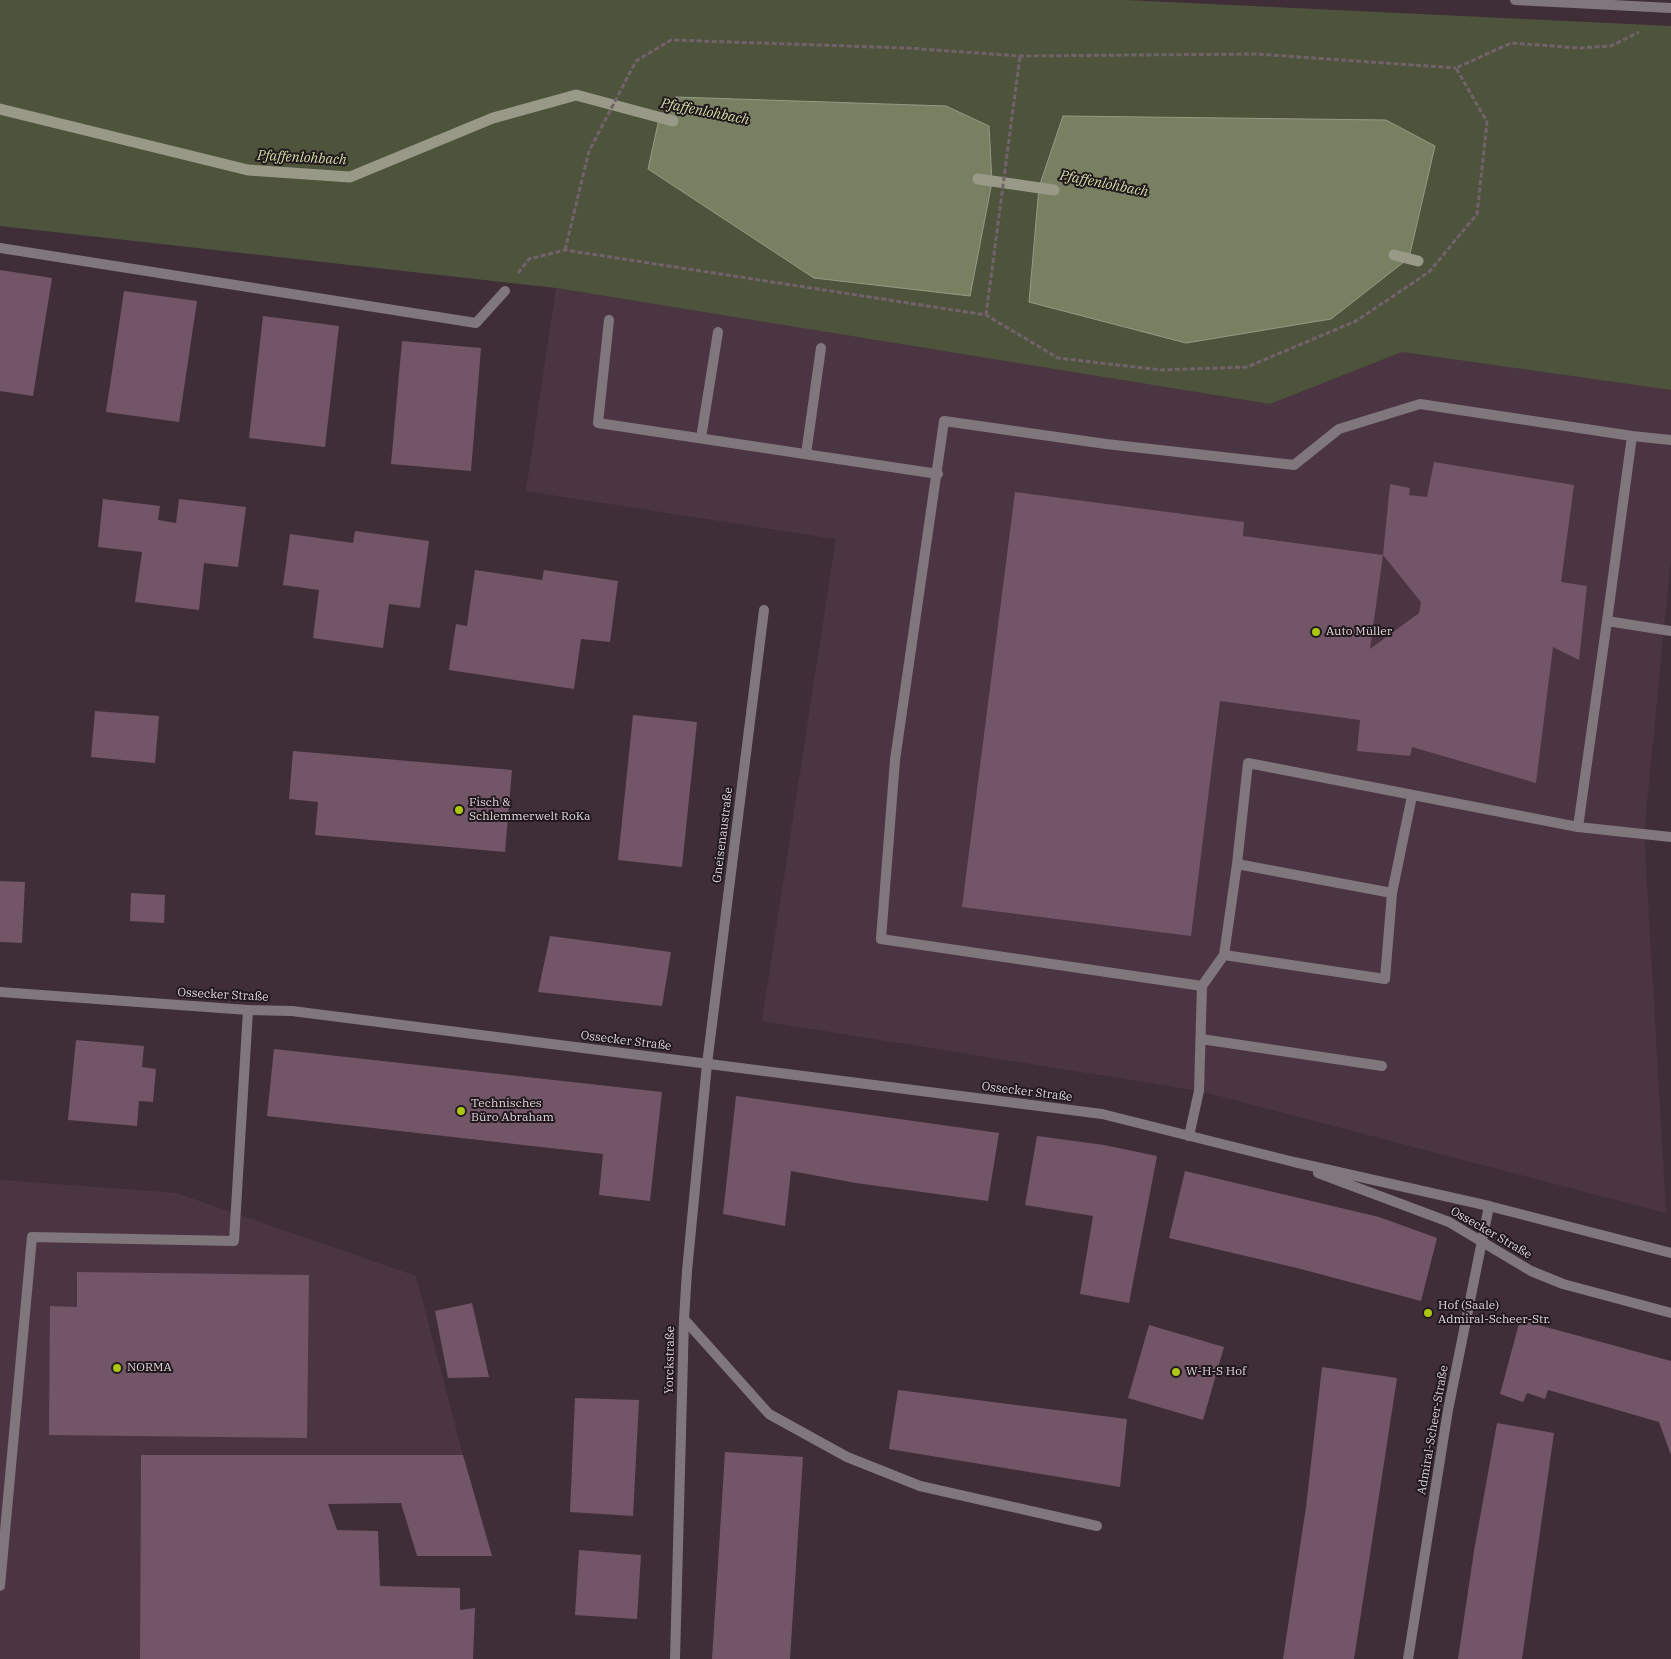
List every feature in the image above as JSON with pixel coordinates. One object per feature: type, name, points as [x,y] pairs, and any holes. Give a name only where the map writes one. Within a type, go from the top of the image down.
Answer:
[{"type":"street","points":[[1515,0],[1671,8]]},
{"type":"street","points":[[0,248],[476,323],[505,291]]},
{"type":"street","points":[[609,320],[598,423],[938,474]]},
{"type":"street","points":[[701,438],[718,332]]},
{"type":"street","points":[[806,454],[821,348]]},
{"type":"street","points":[[1202,986],[881,940],[895,760],[938,474],[944,421],[1106,444],[1294,465],[1339,429],[1420,404],[1632,436],[1671,440]]},
{"type":"street","points":[[1578,827],[1632,436]]},
{"type":"street","name":"Gneisenaustraße","points":[[707,1064],[764,610]]},
{"type":"street","points":[[1607,621],[1671,631]]},
{"type":"street","points":[[1189,1136],[1200,1091],[1202,986],[1224,955],[1238,864],[1248,763],[1578,827],[1671,837]]},
{"type":"street","points":[[1224,955],[1385,979],[1392,894],[1412,796]]},
{"type":"street","points":[[1238,864],[1392,894]]},
{"type":"street","name":"Ossecker Straße","points":[[0,992],[248,1010],[292,1011],[1102,1114],[1243,1150],[1489,1206],[1671,1253]]},
{"type":"street","points":[[0,1586],[32,1237],[234,1241],[248,1010]]},
{"type":"street","points":[[1201,1038],[1382,1066]]},
{"type":"street","name":"Yorckstraße","points":[[675,1659],[684,1319],[707,1064]]},
{"type":"street","name":"Ossecker Straße","points":[[1243,1150],[1349,1183],[1449,1222],[1531,1271],[1563,1284],[1671,1312]]},
{"type":"street","name":"Admiral-Scheer-Straße","points":[[1408,1659],[1448,1410],[1489,1206]]},
{"type":"street","points":[[684,1319],[768,1414],[847,1457],[920,1486],[1097,1526]]},
{"type":"path","points":[[566,250],[589,151],[636,61],[672,40],[907,48],[1020,56],[1256,54],[1456,68],[1511,43],[1580,48],[1611,46],[1645,29]]},
{"type":"path","points":[[986,314],[1020,56]]},
{"type":"path","points":[[505,291],[529,259],[566,250],[986,314],[1058,358],[1161,370],[1248,367],[1356,321],[1429,272],[1477,214],[1487,122],[1456,68]]},
{"type":"shaded area","points":[[0,0],[1126,0],[1671,26],[1671,390],[1402,352],[1270,404],[556,288],[0,226]]},
{"type":"shaded area","points":[[556,288],[1270,404],[1402,352],[1671,390],[1671,556],[1644,833],[1666,1213],[1200,1091],[762,1021],[836,539],[526,491]]},
{"type":"shaded area","points":[[0,1180],[176,1193],[416,1276],[463,1455],[141,1455],[140,1659],[0,1659]]},
{"type":"water","points":[[676,97],[946,106],[989,126],[992,182],[970,296],[814,278],[648,169],[659,119]]},
{"type":"water","points":[[1063,116],[1386,120],[1435,146],[1409,258],[1331,319],[1186,343],[1029,302],[1039,187]]},
{"type":"building","points":[[0,270],[52,278],[33,396],[0,391]]},
{"type":"building","points":[[124,291],[197,301],[179,422],[106,412]]},
{"type":"building","points":[[263,316],[339,326],[325,447],[249,438]]},
{"type":"building","points":[[402,341],[481,348],[471,471],[391,464]]},
{"type":"building","points":[[1434,462],[1574,485],[1561,582],[1587,586],[1579,660],[1553,647],[1536,783],[1412,747],[1410,756],[1357,751],[1360,720],[1220,701],[1191,936],[962,907],[1015,492],[1244,522],[1243,536],[1383,555],[1390,484],[1410,488],[1409,495],[1427,497]],"holes":[[[1383,555],[1421,602],[1419,613],[1370,649]]]},
{"type":"building","points":[[103,499],[160,506],[158,520],[176,523],[179,499],[246,507],[238,567],[204,563],[199,610],[135,602],[142,552],[98,547]]},
{"type":"building","points":[[355,531],[429,541],[420,608],[389,604],[383,648],[313,638],[319,590],[283,585],[290,534],[353,543]]},
{"type":"building","points":[[475,570],[542,580],[544,570],[618,581],[610,642],[581,639],[574,689],[449,670],[456,624],[467,626]]},
{"type":"building","points":[[95,711],[159,716],[155,763],[91,757]]},
{"type":"building","points":[[633,715],[697,722],[682,867],[618,860]]},
{"type":"building","points":[[293,751],[512,770],[505,852],[315,835],[318,802],[289,799]]},
{"type":"building","points":[[0,881],[25,882],[22,943],[0,942]]},
{"type":"building","points":[[131,893],[165,895],[164,923],[130,921]]},
{"type":"building","points":[[550,936],[671,952],[662,1006],[538,992]]},
{"type":"building","points":[[76,1040],[144,1046],[142,1067],[156,1069],[153,1102],[139,1101],[137,1126],[68,1120]]},
{"type":"building","points":[[274,1049],[662,1092],[650,1201],[599,1195],[603,1154],[267,1116]]},
{"type":"building","points":[[736,1096],[999,1133],[988,1201],[856,1183],[791,1171],[785,1226],[723,1214]]},
{"type":"building","points":[[1037,1136],[1104,1145],[1157,1156],[1129,1303],[1080,1294],[1093,1216],[1025,1205]]},
{"type":"building","points":[[1185,1171],[1379,1217],[1437,1238],[1421,1301],[1297,1268],[1169,1238]]},
{"type":"building","points":[[77,1272],[309,1275],[307,1438],[49,1435],[50,1306],[77,1307]]},
{"type":"building","points":[[472,1303],[489,1377],[448,1378],[435,1311]]},
{"type":"building","points":[[1520,1320],[1671,1361],[1671,1455],[1659,1422],[1548,1390],[1545,1399],[1527,1393],[1523,1402],[1500,1394]]},
{"type":"building","name":"W-H-S Hof","points":[[1149,1325],[1224,1347],[1203,1420],[1128,1398]]},
{"type":"building","points":[[1322,1367],[1397,1378],[1354,1659],[1283,1659],[1306,1507]]},
{"type":"building","points":[[898,1390],[1127,1419],[1120,1487],[889,1449]]},
{"type":"building","points":[[575,1398],[639,1400],[633,1516],[570,1512]]},
{"type":"building","points":[[1497,1423],[1554,1433],[1522,1659],[1458,1659],[1474,1551]]},
{"type":"building","points":[[725,1452],[803,1457],[790,1659],[712,1659]]},
{"type":"building","points":[[141,1455],[463,1455],[492,1556],[417,1556],[401,1503],[328,1504],[337,1530],[378,1531],[380,1586],[460,1588],[460,1610],[475,1608],[473,1659],[140,1659]]},
{"type":"building","points":[[579,1550],[641,1555],[637,1619],[575,1615]]},
{"type":"waterway","name":"Pfaffenlohbach","points":[[0,109],[248,170],[350,177],[493,118],[576,95],[673,121]]},
{"type":"waterway","name":"Pfaffenlohbach","points":[[978,179],[1054,190]]},
{"type":"waterway","name":"Pfaffenlohbach","points":[[1394,255],[1418,261]]},
{"type":"place","name":"Auto Müller","points":[[1316,632]]},
{"type":"place","name":"Fisch & Schlemmerwelt RoKa","points":[[459,810]]},
{"type":"place","name":"Technisches Büro Abraham","points":[[461,1111]]},
{"type":"place","name":"Hof (Saale) Admiral-Scheer-Str.","points":[[1428,1313]]},
{"type":"place","name":"NORMA","points":[[117,1368]]},
{"type":"place","name":"W-H-S Hof","points":[[1176,1372]]}]
